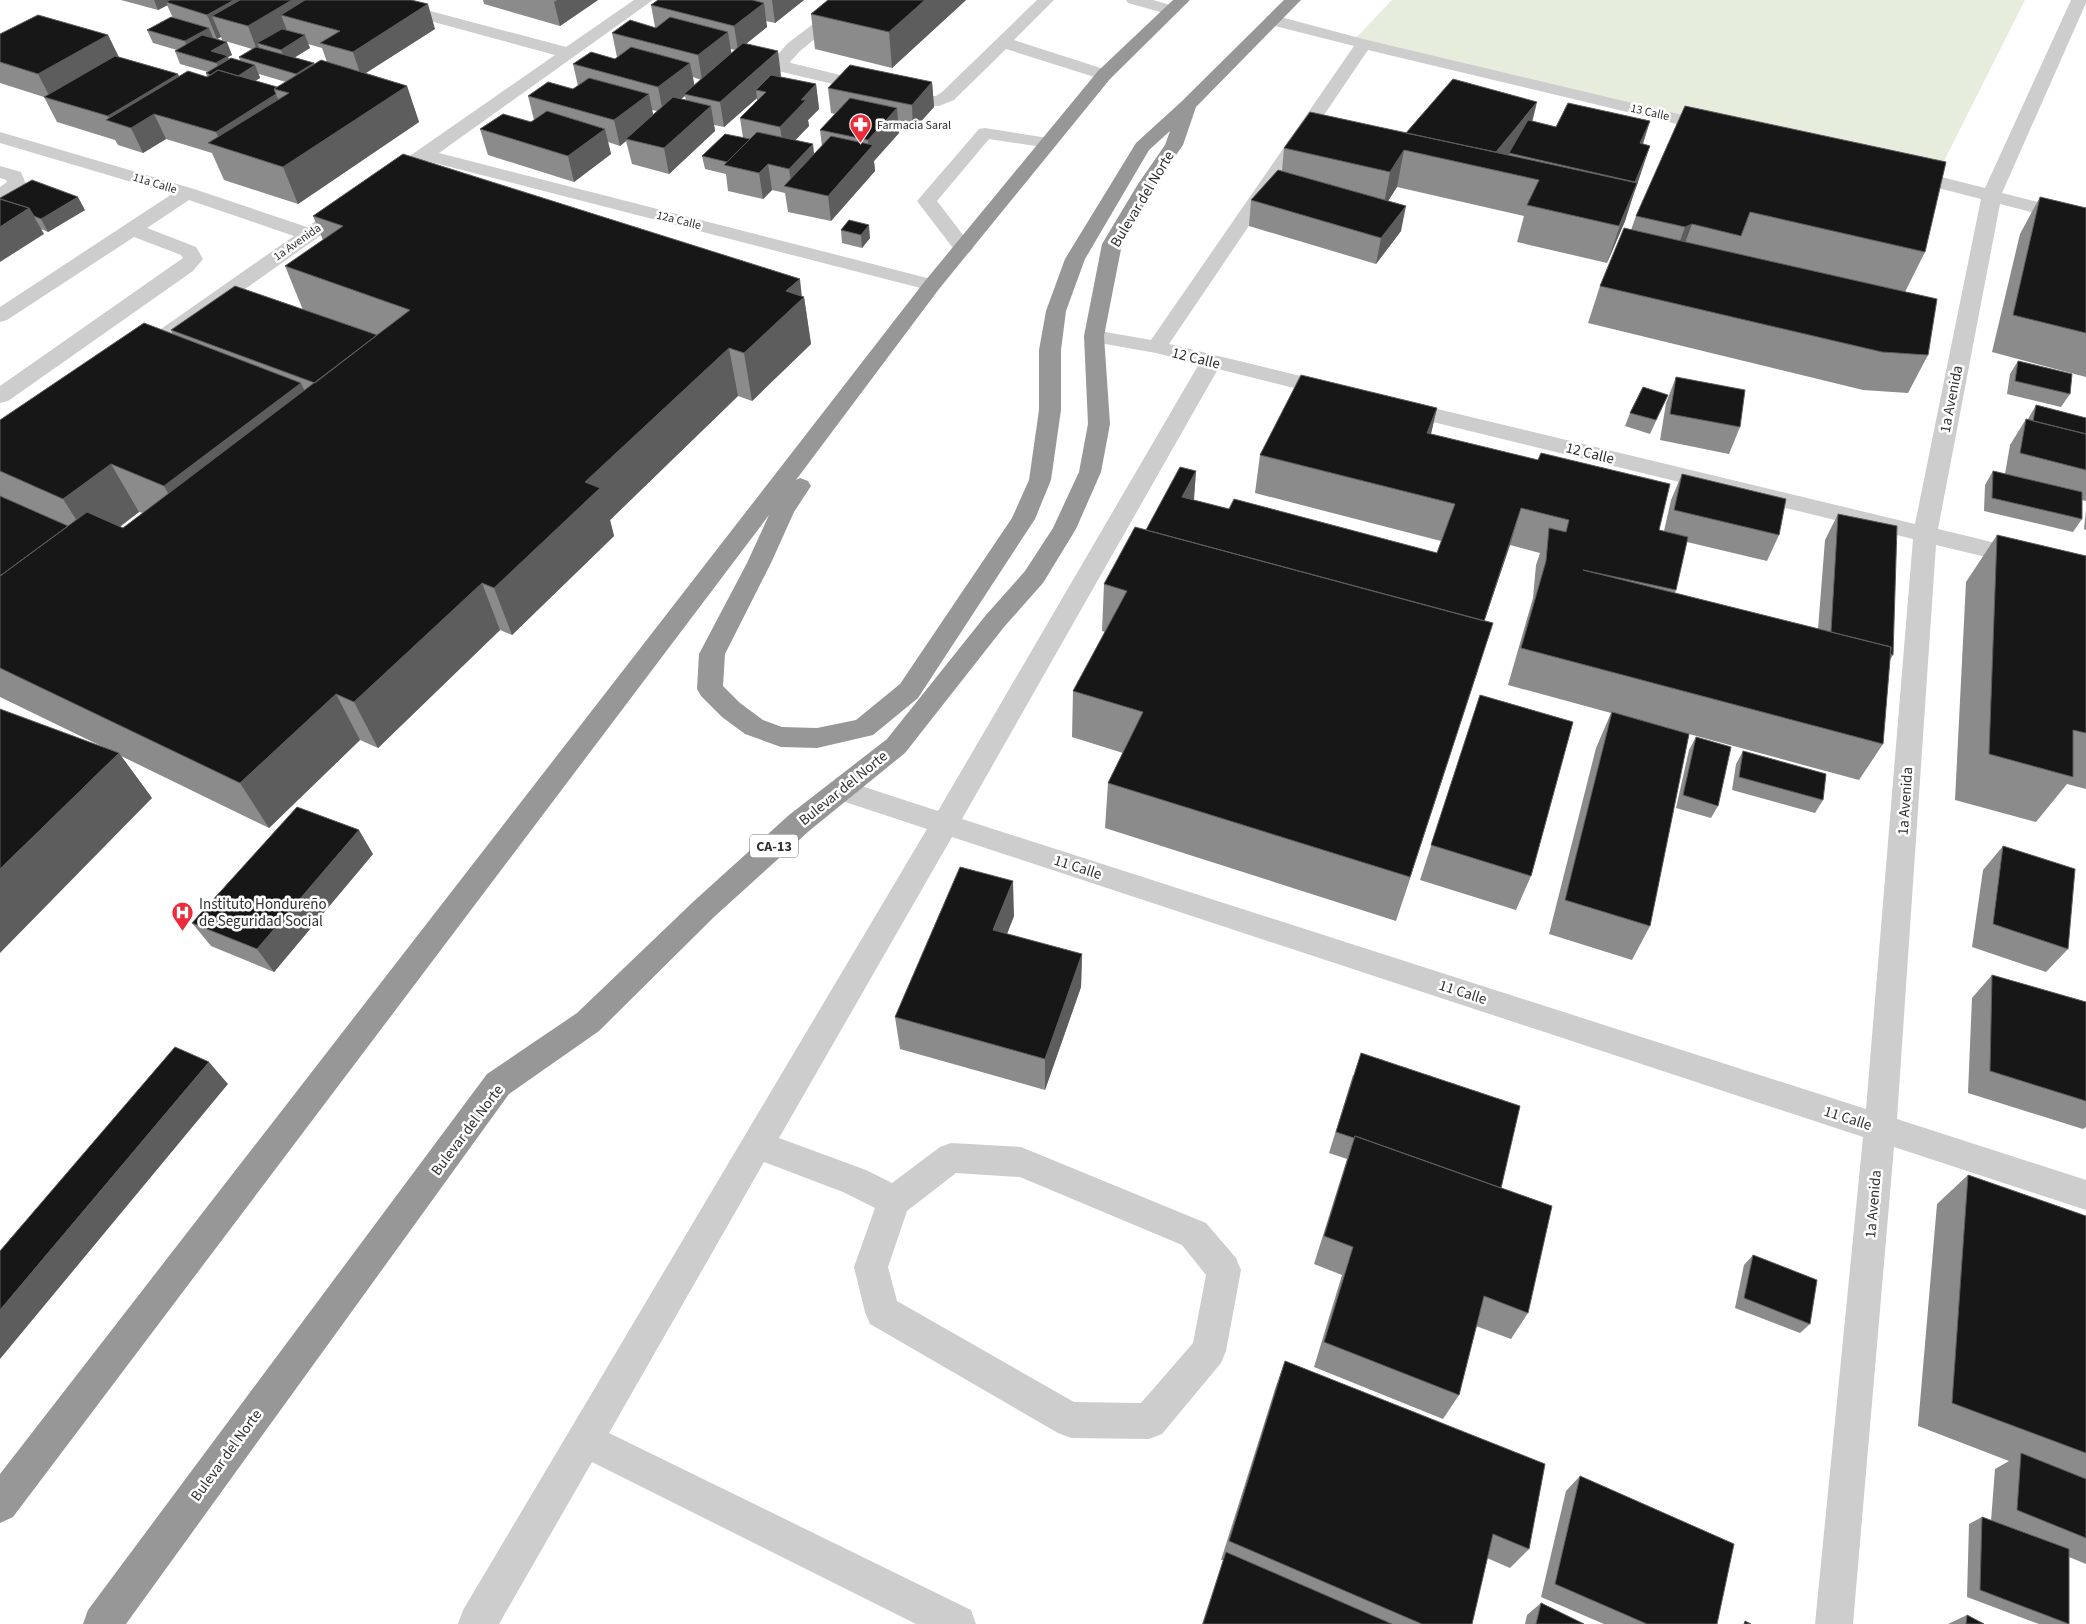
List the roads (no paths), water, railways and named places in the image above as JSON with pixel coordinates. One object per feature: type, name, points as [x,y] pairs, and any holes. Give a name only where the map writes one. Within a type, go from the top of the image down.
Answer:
[{"type":"highway","points":[[1188,104],[1142,147],[1075,259],[1056,311],[1050,350],[1050,410],[1040,480],[1023,519],[910,691],[864,728],[817,738],[781,737],[754,727],[731,710],[710,689],[712,654],[783,510],[868,391],[924,327],[1000,225],[1118,81],[1161,34],[1202,0]]},
{"type":"highway","name":"Bulevar del Norte","points":[[102,1624],[498,1084],[588,1022],[704,909],[799,823],[896,746],[995,621],[1034,577],[1064,530],[1090,472],[1099,424],[1094,336],[1112,244],[1147,184],[1174,145],[1188,104],[1293,0]]},
{"type":"highway","points":[[0,1504],[932,285],[1104,75],[1176,5]]},
{"type":"street","points":[[370,0],[568,53]]},
{"type":"street","name":"1a Avenida","points":[[121,367],[308,234],[425,155],[645,0]]},
{"type":"street","points":[[855,0],[794,47],[781,61],[784,67],[926,102],[939,101],[948,96],[1045,0]]},
{"type":"street","points":[[1134,0],[1176,5]]},
{"type":"street","name":"1a Avenida","points":[[1834,1624],[1880,1128],[1925,533],[1992,194],[2079,0]]},
{"type":"street","name":"13 Calle","points":[[1273,20],[1364,44],[1731,132]]},
{"type":"street","points":[[1002,42],[1104,75]]},
{"type":"street","points":[[1156,348],[1364,44]]},
{"type":"street","points":[[963,248],[927,201],[985,132],[1048,144]]},
{"type":"street","name":"11a Calle","points":[[2,139],[187,193],[308,234]]},
{"type":"street","name":"12a Calle","points":[[425,155],[932,285]]},
{"type":"street","points":[[1886,169],[1992,194],[2086,220]]},
{"type":"street","points":[[0,172],[14,176],[17,184],[0,195]]},
{"type":"street","points":[[0,316],[187,193]]},
{"type":"street","points":[[0,396],[186,267],[193,259],[189,251],[132,229]]},
{"type":"street","name":"12 Calle","points":[[1094,336],[1156,348],[2086,573]]},
{"type":"street","points":[[477,1624],[945,824],[1211,362]]},
{"type":"street","name":"11 Calle","points":[[840,790],[2086,1195]]},
{"type":"street","points":[[758,1145],[854,1182],[894,1201]]},
{"type":"street","points":[[951,1158],[1021,1162],[1194,1234],[1224,1270],[1209,1351],[1149,1421],[1071,1420],[882,1312],[870,1267],[894,1201],[951,1158]]},
{"type":"street","points":[[585,1440],[957,1624]]},
{"type":"place","name":"Farmacia Saral","points":[[861,144]]},
{"type":"place","name":"Instituto Hondureño de Seguridad Social","points":[[183,932]]}]
